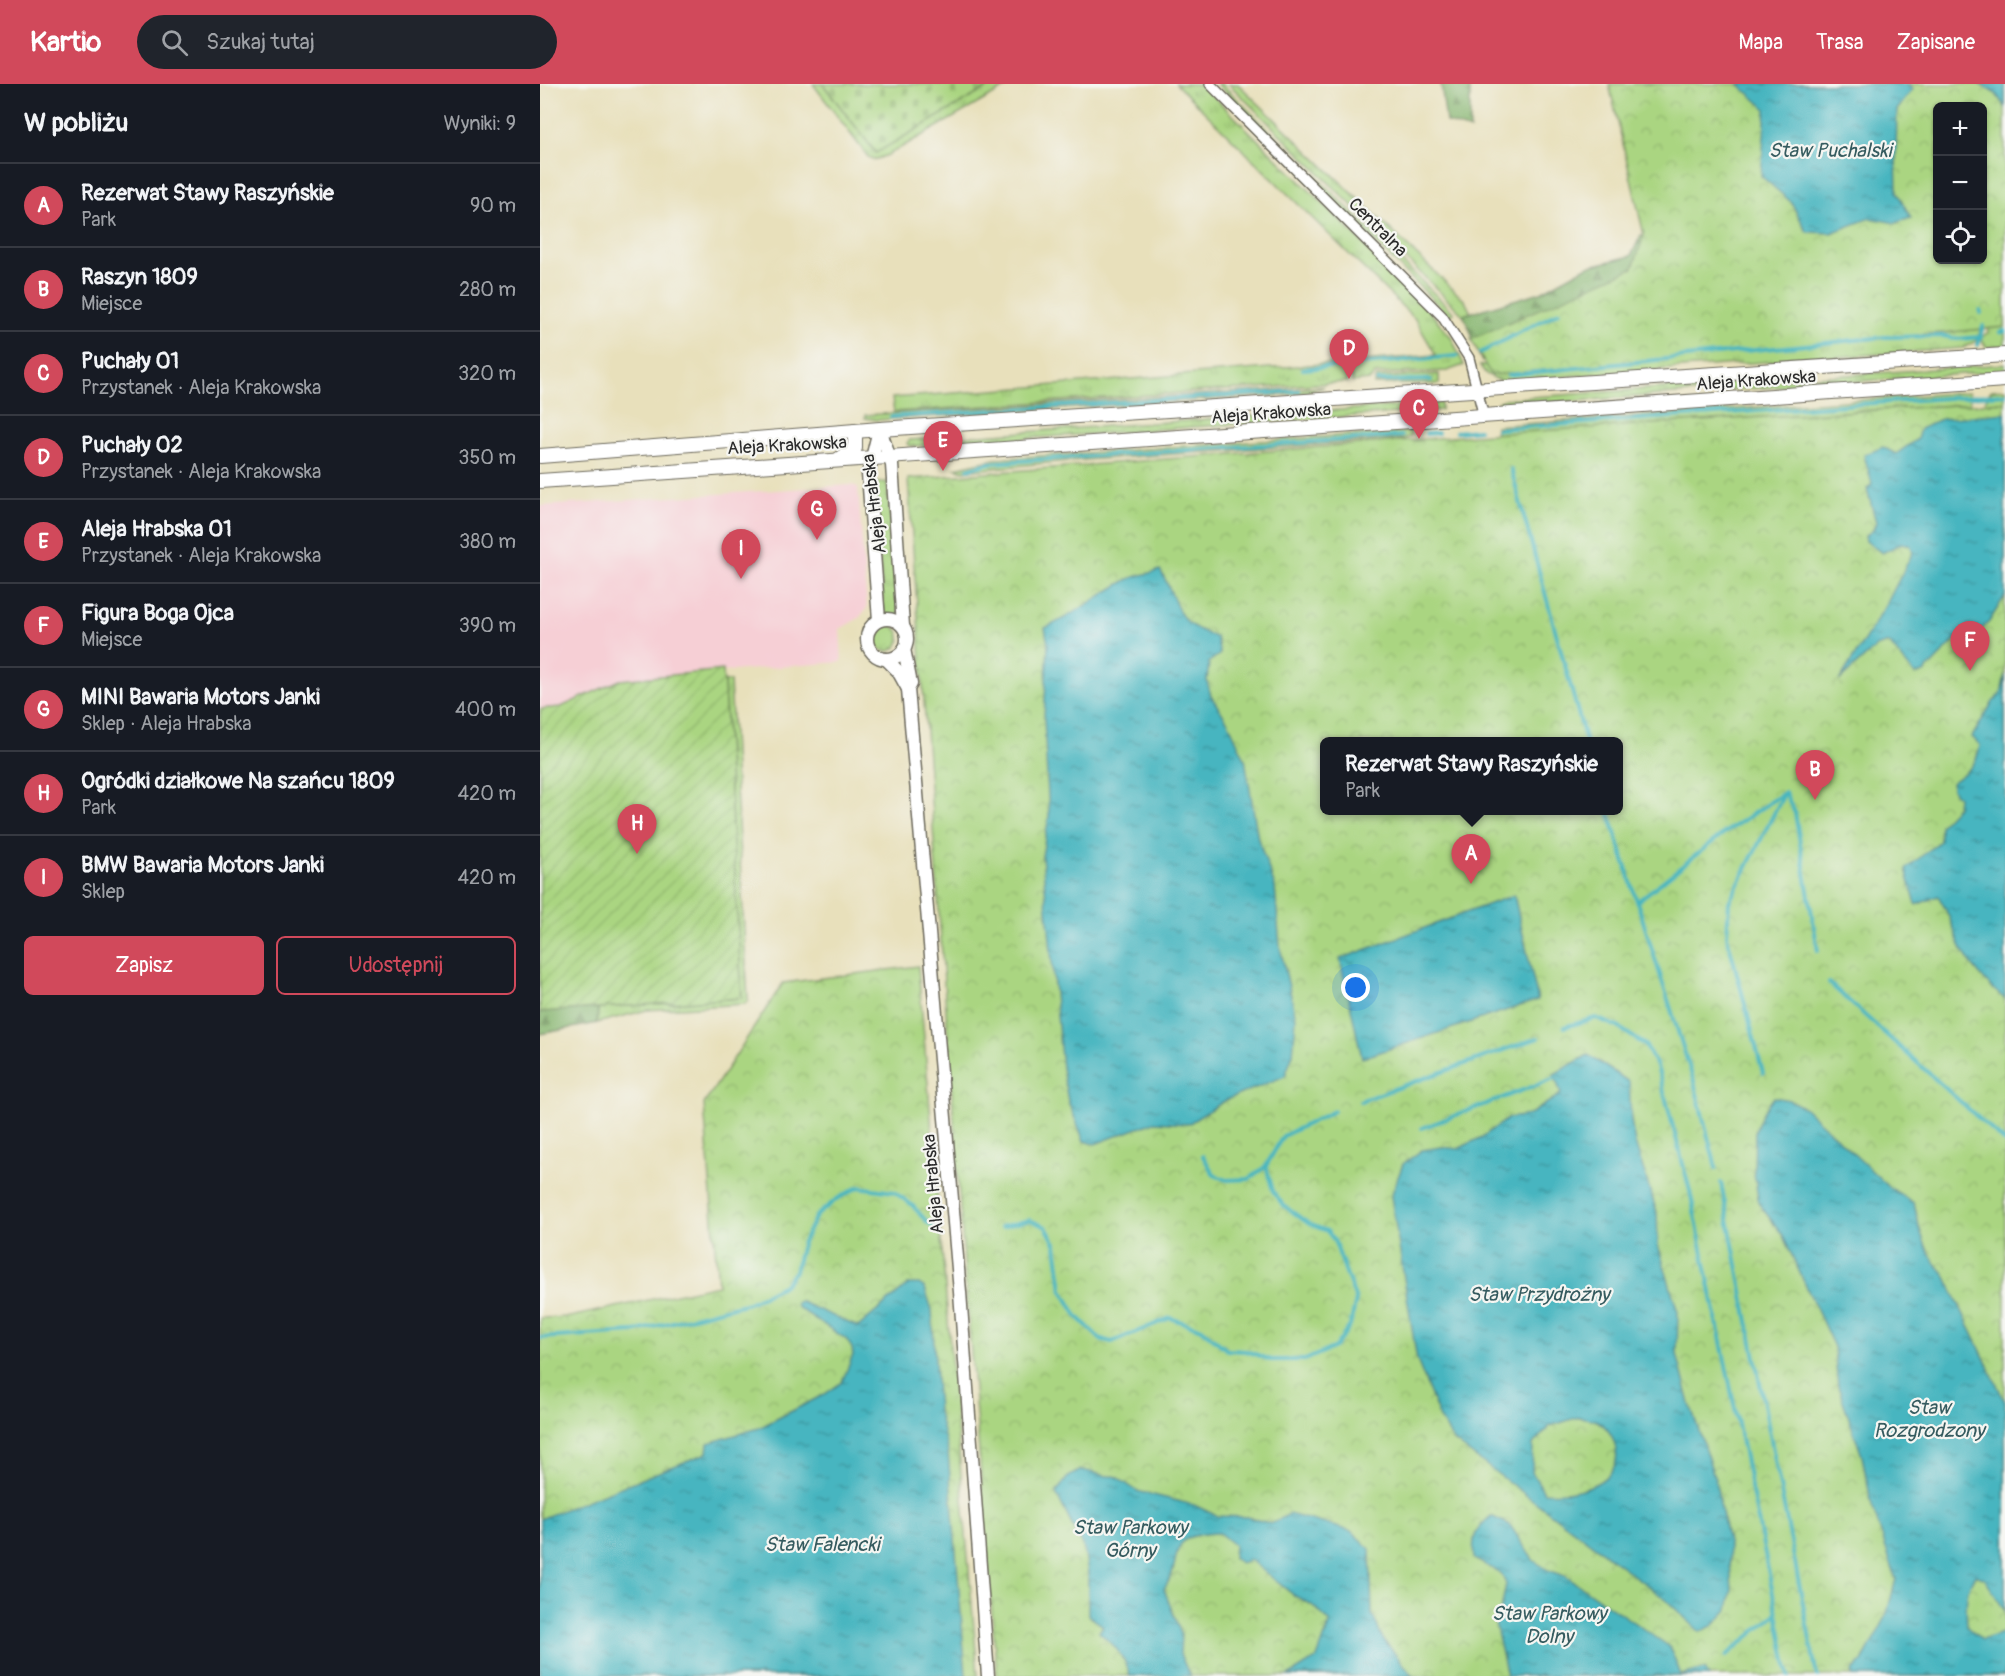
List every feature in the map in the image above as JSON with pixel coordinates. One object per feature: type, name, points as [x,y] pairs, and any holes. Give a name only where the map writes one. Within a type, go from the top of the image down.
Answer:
[{"type":"main road","name":"Aleja Krakowska","points":[[540,456],[880,429],[1477,392],[2005,355]]},
{"type":"main road","name":"Aleja Krakowska","points":[[540,481],[2005,380]]},
{"type":"main road","points":[[837,460],[855,448],[855,431]]},
{"type":"street","name":"Centralna","points":[[1210,84],[1442,316],[1468,355],[1484,417]]},
{"type":"street","name":"Aleja Hrabska","points":[[880,429],[891,458],[903,626]]},
{"type":"street","name":"Aleja Hrabska","points":[[879,620],[868,474],[880,429]]},
{"type":"street","points":[[891,619],[903,626],[907,638],[904,649],[896,656],[886,659],[873,654],[867,640],[868,630],[879,620],[891,619]]},
{"type":"street","name":"Aleja Hrabska","points":[[904,649],[911,684],[908,689]]},
{"type":"street","name":"Aleja Hrabska","points":[[886,659],[898,671],[908,689],[960,1293],[988,1676]]},
{"type":"shaded area","points":[[851,485],[858,487],[867,608],[859,618],[840,629],[842,662],[620,680],[561,707],[540,709],[540,506]]},
{"type":"green space","points":[[813,84],[823,84],[876,152],[994,84],[1012,84],[888,155],[874,160],[868,157]]},
{"type":"green space","points":[[823,84],[994,84],[876,153]]},
{"type":"green space","points":[[1176,84],[1201,84],[1417,296],[1451,337],[1464,365],[1447,371],[1375,374],[1370,380],[1352,382],[1352,377],[1347,377],[1347,382],[894,412],[892,398],[1436,355],[1415,319]]},
{"type":"green space","points":[[1217,84],[1222,84],[1454,313],[1449,316]]},
{"type":"green space","points":[[1229,84],[1238,84],[1465,301],[1471,313],[1463,315]]},
{"type":"green space","points":[[1441,84],[1470,84],[1470,130],[1446,122]]},
{"type":"green space","points":[[1609,84],[2005,84],[2005,327],[1491,375],[1471,339],[1633,268],[1644,235]]},
{"type":"green space","points":[[1641,235],[1661,253],[1482,362],[1463,315],[1541,292],[1586,267],[1631,256]]},
{"type":"green space","points":[[1986,322],[2005,322],[2005,345],[1986,347],[1981,338],[1988,332]]},
{"type":"green space","points":[[1982,327],[1976,341],[1963,348],[1500,381],[1486,374],[1480,366]]},
{"type":"green space","points":[[2005,364],[2005,371],[1503,406],[1498,402],[1505,399]]},
{"type":"green space","points":[[1439,374],[1439,384],[1374,384],[1376,377]]},
{"type":"green space","points":[[1324,387],[1300,394],[877,420],[865,418],[865,415]]},
{"type":"green space","points":[[2005,389],[2005,402],[1984,403],[1991,390]]},
{"type":"green space","points":[[1969,392],[1970,404],[1495,434],[1496,426]]},
{"type":"green space","points":[[2005,402],[2005,1676],[997,1676],[966,1289],[908,479],[1490,434]]},
{"type":"green space","points":[[1441,403],[1441,410],[914,446],[909,446],[907,443],[910,440]]},
{"type":"green space","points":[[1410,431],[1411,436],[1404,439],[1068,461],[963,471],[955,468],[995,459]]},
{"type":"green space","points":[[887,482],[899,616],[897,618],[884,615],[874,483]]},
{"type":"green space","points":[[887,625],[896,629],[900,638],[896,647],[887,651],[878,647],[874,638],[878,629]]},
{"type":"green space","points":[[723,670],[742,998],[540,1012],[540,709],[561,707],[620,680]]},
{"type":"green space","points":[[730,681],[748,1000],[745,1004],[647,1010],[597,1023],[598,1008],[742,998],[724,682]]},
{"type":"green space","points":[[918,966],[978,1676],[540,1676],[540,1318],[570,1317],[718,1285],[704,1104],[783,983]]},
{"type":"green space","points":[[598,1008],[597,1023],[540,1034],[540,1012]]},
{"type":"water","name":"Staw Puchalski","points":[[1738,84],[1907,84],[1913,89],[1897,110],[1897,192],[1911,218],[1895,223],[1870,218],[1831,233],[1807,232],[1791,202],[1761,176],[1766,109]]},
{"type":"water","points":[[1979,84],[2005,84],[2005,107],[1996,94]]},
{"type":"water","points":[[2005,413],[2005,596],[1989,622],[1970,640],[1957,638],[1924,673],[1915,675],[1889,643],[1876,647],[1839,681],[1886,605],[1913,552],[1910,545],[1902,543],[1882,553],[1866,541],[1865,536],[1873,530],[1876,522],[1867,489],[1872,484],[1864,455],[1883,447],[1896,454],[1917,439],[1920,429],[1941,419]]},
{"type":"water","points":[[1160,570],[1183,618],[1201,631],[1216,637],[1220,654],[1209,662],[1207,681],[1211,696],[1228,722],[1245,759],[1258,839],[1275,887],[1280,947],[1296,1018],[1293,1054],[1285,1076],[1226,1100],[1188,1124],[1154,1122],[1095,1144],[1084,1141],[1068,1101],[1062,1068],[1042,856],[1049,816],[1044,718],[1048,644],[1045,628],[1129,579]]},
{"type":"water","points":[[2005,675],[2005,999],[1983,978],[1964,953],[1938,896],[1916,905],[1906,869],[1940,841],[1940,825],[1957,807],[1958,797],[1951,783],[1974,764],[1980,745],[1972,737],[1992,703],[2001,694]]},
{"type":"water","points":[[1514,895],[1538,1000],[1362,1058],[1340,959]]},
{"type":"water","name":"Staw Przydrożny","points":[[1588,1055],[1629,1082],[1635,1143],[1657,1213],[1658,1245],[1678,1312],[1677,1354],[1690,1404],[1715,1479],[1729,1547],[1732,1590],[1728,1610],[1714,1625],[1700,1632],[1664,1598],[1455,1442],[1441,1421],[1417,1360],[1391,1196],[1403,1164],[1422,1150],[1442,1147],[1458,1149],[1482,1137],[1509,1118],[1529,1115],[1561,1094],[1554,1074]],"holes":[[[1579,1417],[1597,1421],[1607,1430],[1616,1450],[1615,1464],[1606,1477],[1590,1486],[1571,1491],[1544,1492],[1532,1472],[1533,1444],[1550,1426]]]},
{"type":"water","name":"Staw Rozgrodzony","points":[[1774,1097],[1789,1100],[1805,1108],[1889,1187],[1914,1203],[1927,1250],[1944,1273],[2005,1402],[2005,1611],[1985,1579],[1976,1575],[1969,1586],[1966,1606],[1967,1627],[1982,1640],[2005,1632],[2005,1676],[1853,1676],[1852,1672],[1862,1662],[1886,1617],[1896,1579],[1872,1506],[1862,1456],[1838,1386],[1834,1347],[1782,1234],[1759,1204],[1754,1173],[1755,1132],[1763,1112]]},
{"type":"water","name":"Staw Falencki","points":[[909,1284],[919,1284],[925,1288],[932,1310],[938,1412],[948,1452],[966,1676],[540,1676],[540,1519],[707,1453],[708,1443],[759,1428],[825,1394],[842,1382],[853,1355],[852,1348],[846,1339],[797,1307],[796,1303],[799,1301],[858,1327]]},
{"type":"water","name":"Staw Parkowy Górny","points":[[1080,1470],[1115,1476],[1137,1491],[1194,1505],[1217,1516],[1248,1517],[1271,1524],[1289,1514],[1351,1531],[1370,1549],[1372,1614],[1383,1639],[1413,1676],[1288,1676],[1317,1658],[1330,1622],[1312,1605],[1295,1596],[1250,1560],[1240,1563],[1233,1558],[1234,1545],[1219,1533],[1201,1534],[1182,1543],[1164,1589],[1181,1634],[1180,1654],[1190,1676],[1130,1676],[1118,1651],[1099,1632],[1103,1626],[1088,1615],[1088,1572],[1084,1549],[1056,1493],[1067,1478]]},
{"type":"water","name":"Staw Parkowy Dolny","points":[[1491,1516],[1510,1525],[1533,1560],[1548,1570],[1565,1576],[1670,1647],[1681,1675],[1705,1669],[1709,1676],[1507,1676],[1495,1623],[1502,1605],[1506,1584],[1501,1573],[1474,1559],[1475,1535]]},
{"type":"waterway","points":[[1480,353],[1559,312]]},
{"type":"waterway","points":[[1978,345],[1983,326]]},
{"type":"waterway","points":[[2000,332],[2005,331]]},
{"type":"waterway","points":[[1508,375],[1884,337],[1944,336],[1957,339],[1981,337]]},
{"type":"waterway","points":[[1303,369],[1457,356]]},
{"type":"waterway","points":[[1377,381],[1431,380]]},
{"type":"waterway","points":[[891,417],[1299,391]]},
{"type":"waterway","points":[[1497,429],[2005,394]]},
{"type":"waterway","points":[[1456,432],[1479,430]]},
{"type":"waterway","points":[[1426,434],[1438,433]]},
{"type":"waterway","points":[[968,469],[989,463],[1402,436]]},
{"type":"waterway","points":[[1511,469],[1585,737]]},
{"type":"waterway","points":[[1763,1073],[1727,936],[1729,902],[1785,792]]},
{"type":"waterway","points":[[1639,900],[1724,833],[1784,793]]},
{"type":"waterway","points":[[1785,793],[1795,813],[1818,951]]},
{"type":"waterway","points":[[1610,815],[1694,1082],[1716,1168]]},
{"type":"waterway","points":[[1829,983],[2005,1142]]},
{"type":"waterway","points":[[1564,1027],[1596,1018],[1618,1027],[1645,1045],[1657,1066],[1690,1191],[1777,1613]]},
{"type":"waterway","points":[[1360,1101],[1538,1038]]},
{"type":"waterway","points":[[1422,1128],[1555,1078]]},
{"type":"waterway","points":[[1203,1156],[1214,1175],[1227,1180],[1249,1179],[1266,1166],[1283,1136],[1334,1111]]},
{"type":"waterway","points":[[1001,1227],[1030,1220],[1046,1227],[1056,1245],[1062,1290],[1077,1316],[1100,1339],[1112,1342],[1170,1318],[1202,1329],[1227,1350],[1246,1351],[1271,1360],[1305,1360],[1335,1347],[1350,1326],[1356,1300],[1334,1240],[1327,1231],[1309,1224],[1283,1205],[1273,1191],[1266,1166]]},
{"type":"waterway","points":[[1721,1183],[1817,1676]]},
{"type":"waterway","points":[[540,1338],[633,1332],[749,1303],[784,1285],[795,1271],[802,1244],[816,1216],[837,1199],[858,1187],[894,1192],[912,1205],[928,1223],[937,1227]]},
{"type":"waterway","points":[[1726,1656],[1777,1613],[1789,1676]]},
{"type":"place","name":"Puchały 02","points":[[1349,379]]},
{"type":"place","name":"Puchały 01","points":[[1419,439]]},
{"type":"place","name":"Aleja Hrabska 01","points":[[943,471]]},
{"type":"place","name":"MINI Bawaria Motors Janki","points":[[817,540]]},
{"type":"place","name":"BMW Bawaria Motors Janki","points":[[741,579]]},
{"type":"place","name":"Figura Boga Ojca","points":[[1970,671]]},
{"type":"place","name":"Raszyn 1809","points":[[1815,800]]},
{"type":"place","name":"Ogródki działkowe Na szańcu 1809","points":[[637,854]]},
{"type":"place","name":"Rezerwat Stawy Raszyńskie","points":[[1471,884]]}]
